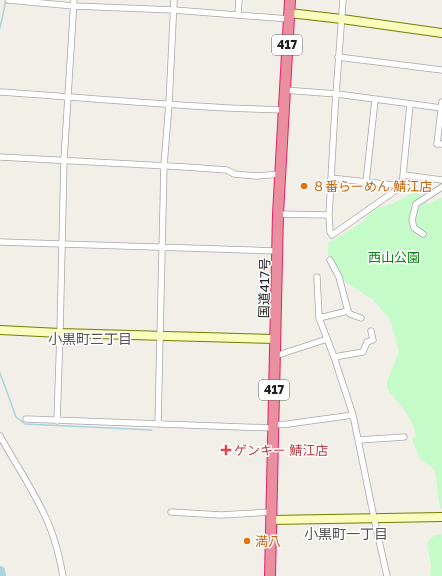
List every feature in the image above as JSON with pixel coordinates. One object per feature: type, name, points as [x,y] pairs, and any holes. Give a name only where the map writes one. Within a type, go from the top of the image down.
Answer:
[{"type":"highway","name":"国道417号","points":[[270,576],[278,214],[290,0]]},
{"type":"street","points":[[8,0],[74,3],[238,15],[342,19],[442,33]]},
{"type":"street","points":[[158,424],[164,166],[169,104],[174,0]]},
{"type":"street","points":[[238,15],[239,0]]},
{"type":"street","points":[[343,0],[338,57],[329,215],[330,232],[332,235],[402,186],[410,104]]},
{"type":"street","points":[[57,421],[64,160],[67,132],[74,3]]},
{"type":"street","points":[[338,57],[442,70]]},
{"type":"street","points":[[284,90],[337,94],[442,108]]},
{"type":"street","points":[[0,92],[68,96],[117,102],[284,110]]},
{"type":"street","points":[[366,182],[374,100]]},
{"type":"street","points":[[442,102],[437,144],[442,144]]},
{"type":"street","points":[[0,157],[227,170],[234,174],[257,176],[280,174]]},
{"type":"street","points":[[404,176],[442,180]]},
{"type":"street","points":[[331,178],[402,186]]},
{"type":"street","points":[[423,234],[414,228],[412,220],[416,204],[442,187]]},
{"type":"street","points":[[278,214],[329,215]]},
{"type":"street","points":[[0,242],[277,251]]},
{"type":"street","points":[[330,260],[339,277],[348,311],[350,314],[361,318]]},
{"type":"street","points":[[316,277],[319,318],[334,357],[353,415],[387,576]]},
{"type":"street","points":[[319,318],[348,311]]},
{"type":"street","points":[[0,330],[276,339]]},
{"type":"street","points":[[334,357],[363,352],[367,342],[373,340],[371,331]]},
{"type":"street","points":[[275,356],[327,339]]},
{"type":"street","points":[[26,419],[158,424],[273,426],[353,415]]},
{"type":"street","points":[[0,436],[41,507],[49,524],[55,540],[63,576]]},
{"type":"street","points":[[359,440],[404,437]]},
{"type":"street","points":[[171,512],[220,515],[374,518],[442,517]]},
{"type":"green space","name":"西山公園","points":[[414,192],[421,195],[424,202],[429,204],[442,197],[442,509],[440,508],[435,470],[420,459],[412,439],[416,437],[412,423],[405,411],[387,388],[387,381],[399,352],[390,319],[372,299],[345,282],[328,254],[328,243],[363,222],[373,209],[392,204]]},
{"type":"green space","points":[[442,534],[442,576],[430,576],[431,566],[427,542],[435,535]]},
{"type":"waterway","points":[[0,28],[6,0]]},
{"type":"waterway","points":[[0,373],[16,417],[25,424],[152,430]]},
{"type":"waterway","points":[[0,571],[1,576]]},
{"type":"place","name":"８番らーめん 鯖江店","points":[[304,186]]},
{"type":"place","name":"ゲンキー 鯖江店","points":[[226,450]]},
{"type":"place","name":"満八","points":[[247,541]]},
{"type":"district","name":"小黒町三丁目","points":[[90,339]]},
{"type":"district","name":"小黒町一丁目","points":[[346,534]]}]
